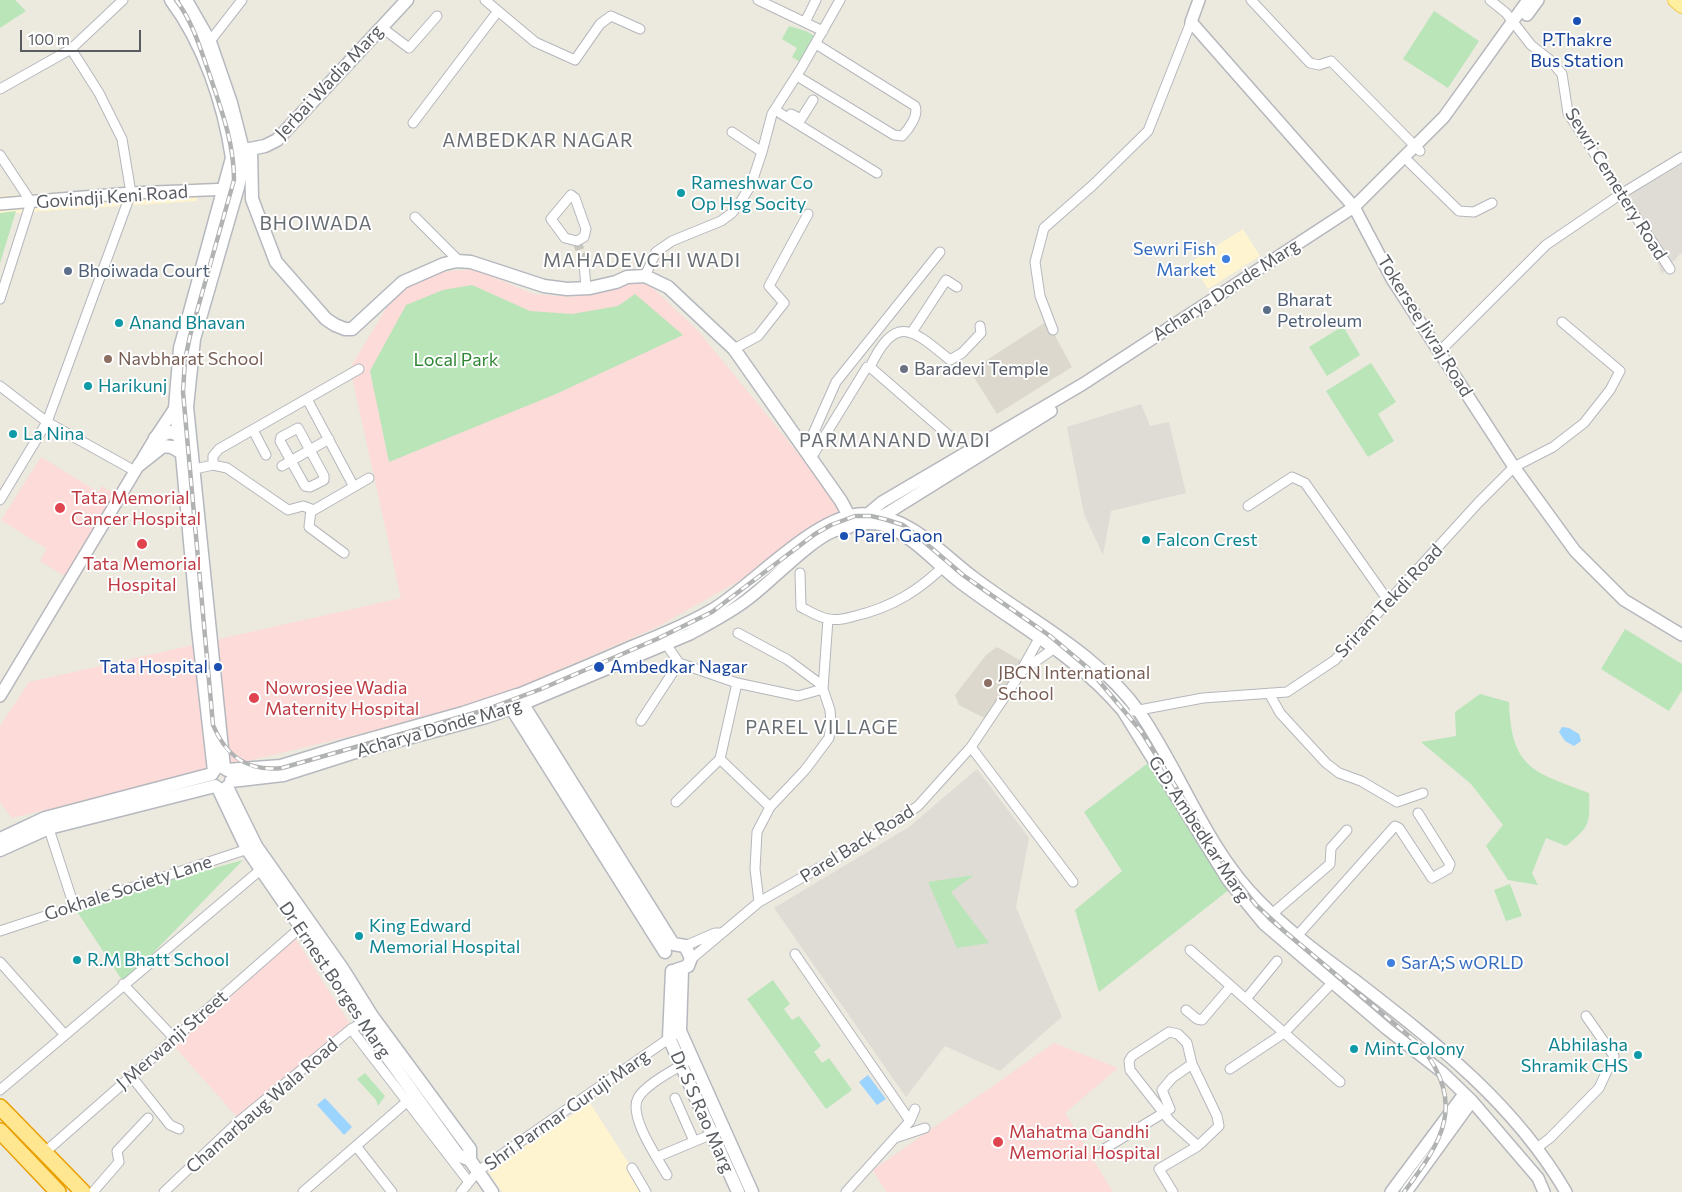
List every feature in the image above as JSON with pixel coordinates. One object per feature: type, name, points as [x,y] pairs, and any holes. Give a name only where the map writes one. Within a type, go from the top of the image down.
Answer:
[{"type":"highway","points":[[0,1107],[83,1192]]},
{"type":"highway","points":[[2,1136],[58,1192]]},
{"type":"main road","points":[[176,0],[210,42],[231,103],[252,199],[276,262],[326,319],[345,329],[352,329],[403,282],[444,264],[459,261],[486,266],[544,286],[567,289],[586,288],[616,282],[627,277],[645,276],[668,287],[734,349],[807,456],[830,485],[852,523]]},
{"type":"main road","points":[[176,0],[201,53],[228,129],[242,151],[242,168],[238,186],[194,339],[181,408]]},
{"type":"main road","name":"Jerbai Wadia Marg","points":[[242,151],[265,146],[277,140],[407,0]]},
{"type":"main road","points":[[1676,0],[1682,6]]},
{"type":"main road","points":[[181,408],[180,348],[224,190],[242,151]]},
{"type":"main road","name":"Dr Ernest Borges Marg","points":[[181,408],[190,461],[201,600],[221,778],[252,848],[338,971],[362,1023],[458,1155],[470,1160],[492,1192]]},
{"type":"main road","points":[[155,438],[170,432],[185,437]]},
{"type":"main road","points":[[137,468],[163,446],[177,449],[190,461]]},
{"type":"main road","name":"Dr Ernest Borges Marg","points":[[190,461],[201,600]]},
{"type":"main road","points":[[514,701],[674,947],[689,950],[681,967],[675,1035],[692,1058],[718,1132],[752,1192]]},
{"type":"main road","name":"Acharya Donde Marg","points":[[0,839],[47,823],[221,778],[282,771],[463,713],[514,701]]},
{"type":"main road","name":"Acharya Donde Marg","points":[[0,850],[47,823]]},
{"type":"main road","name":"Dr Ernest Borges Marg","points":[[292,905],[300,928],[338,971]]},
{"type":"main road","points":[[674,947],[666,965],[681,967]]},
{"type":"main road","name":"Dr S S Rao Marg","points":[[675,1035],[681,1065],[718,1132],[738,1192]]},
{"type":"street","points":[[0,89],[71,49],[123,0]]},
{"type":"street","points":[[201,53],[242,0]]},
{"type":"street","points":[[485,0],[535,42],[575,60],[600,24],[611,16],[640,29]]},
{"type":"street","points":[[758,0],[823,30]]},
{"type":"street","points":[[805,22],[816,0]]},
{"type":"street","points":[[785,98],[840,0]]},
{"type":"street","points":[[1053,330],[1040,296],[1035,262],[1044,228],[1093,185],[1148,131],[1199,0]]},
{"type":"street","points":[[1250,0],[1310,63],[1319,65],[1331,62],[1418,148]]},
{"type":"street","name":"Sewri Cemetery Road","points":[[1490,0],[1515,24],[1531,45],[1550,60],[1562,74],[1568,113],[1670,269]]},
{"type":"street","name":"Acharya Donde Marg","points":[[1356,210],[1418,148],[1452,119],[1515,24],[1528,0]]},
{"type":"street","name":"Acharya Donde Marg","points":[[1515,24],[1538,0]]},
{"type":"street","points":[[413,123],[498,11]]},
{"type":"street","points":[[381,27],[409,48],[437,16]]},
{"type":"street","name":"Tokersee Jivraj Road","points":[[1191,22],[1356,210],[1392,279],[1514,467],[1581,558],[1624,600],[1682,634]]},
{"type":"street","points":[[797,76],[894,135],[902,136],[907,131],[916,114],[915,106],[816,44]]},
{"type":"street","points":[[0,500],[47,422],[131,193],[122,139],[98,93],[71,49]]},
{"type":"street","points":[[645,276],[656,252],[672,241],[721,221],[732,213],[751,185],[776,110],[792,89]]},
{"type":"street","points":[[796,120],[802,118],[813,100]]},
{"type":"street","points":[[776,110],[796,120],[878,173]]},
{"type":"street","points":[[732,132],[762,152]]},
{"type":"street","name":"Acharya Donde Marg","points":[[514,701],[642,648],[715,608],[781,564],[832,532],[852,523],[924,476],[1083,384],[1356,210],[1409,162],[1418,148]]},
{"type":"street","points":[[0,155],[31,202],[0,299]]},
{"type":"street","points":[[1440,351],[1546,245],[1621,194],[1682,156]]},
{"type":"street","points":[[1409,162],[1459,211],[1474,212],[1492,203]]},
{"type":"street","points":[[224,190],[238,186]]},
{"type":"street","name":"Govindji Keni Road","points":[[0,204],[131,193],[224,190]]},
{"type":"street","points":[[571,196],[574,198],[586,229],[584,237],[578,240],[565,238],[551,219],[571,196]]},
{"type":"street","points":[[734,349],[758,336],[784,303],[769,286],[808,214]]},
{"type":"street","points":[[415,217],[459,261]]},
{"type":"street","points":[[807,456],[836,382],[940,252]]},
{"type":"street","points":[[584,264],[586,288]]},
{"type":"street","name":"Acharya Donde Marg","points":[[852,523],[877,520],[1091,387],[1269,266]]},
{"type":"street","points":[[912,332],[946,280],[957,287]]},
{"type":"street","name":"Sriram Tekdi Road","points":[[1123,711],[1139,712],[1203,698],[1287,692],[1335,660],[1390,602],[1478,503],[1514,467],[1553,446],[1584,422],[1610,390],[1620,371],[1562,322]]},
{"type":"street","points":[[807,456],[864,370],[870,367],[888,336],[903,331],[912,332],[950,360],[962,353],[981,333],[980,326]]},
{"type":"street","points":[[870,367],[954,440]]},
{"type":"street","points":[[213,465],[216,452],[359,369]]},
{"type":"street","points":[[0,386],[47,422],[137,468]]},
{"type":"street","points":[[307,399],[354,487]]},
{"type":"street","points":[[0,696],[155,438],[181,408]]},
{"type":"street","points":[[298,428],[311,449],[324,476],[324,480],[310,487],[305,486],[291,460],[280,441],[281,437],[298,428]]},
{"type":"street","points":[[253,430],[266,455]]},
{"type":"street","points":[[282,466],[328,439]]},
{"type":"street","points":[[190,461],[227,468],[284,509],[288,510],[303,506],[311,510]]},
{"type":"street","points":[[1248,506],[1292,477],[1305,483],[1390,602]]},
{"type":"street","points":[[311,510],[369,478]]},
{"type":"street","points":[[311,510],[309,527],[344,553]]},
{"type":"street","name":"Acharya Donde Marg","points":[[866,513],[946,564]]},
{"type":"street","name":"Acharya Donde Marg","points":[[642,648],[666,644],[715,621],[748,599],[781,564]]},
{"type":"street","points":[[800,573],[801,607],[828,620],[842,619],[881,610],[919,589],[946,564],[1003,606],[1102,670],[1139,712],[1228,870],[1258,901],[1297,936],[1466,1069],[1492,1095],[1537,1148],[1566,1192]]},
{"type":"street","points":[[759,902],[755,869],[757,832],[770,807],[804,770],[829,738],[830,710],[823,688],[828,620]]},
{"type":"street","points":[[1022,671],[1042,632]]},
{"type":"street","name":"G.D. Ambedkar Marg","points":[[1042,632],[1056,647],[1086,672],[1123,711],[1228,870],[1236,891],[1264,924],[1442,1072],[1468,1097],[1538,1178],[1544,1192]]},
{"type":"street","points":[[738,633],[788,660],[823,688]]},
{"type":"street","points":[[666,644],[679,663],[737,683],[798,696],[823,688]]},
{"type":"street","name":"Parel Back Road","points":[[681,967],[759,902],[866,841],[918,806],[972,747],[1022,671],[1056,647]]},
{"type":"street","points":[[641,721],[679,663]]},
{"type":"street","points":[[676,802],[720,759],[737,683]]},
{"type":"street","points":[[1269,693],[1280,713],[1326,763],[1339,773],[1361,781],[1397,802],[1423,793]]},
{"type":"street","points":[[972,747],[1073,882]]},
{"type":"street","points":[[720,759],[770,807]]},
{"type":"street","points":[[1297,936],[1395,826],[1399,828],[1432,878],[1448,869],[1450,864],[1418,813]]},
{"type":"street","points":[[47,823],[74,906]]},
{"type":"street","points":[[1272,914],[1330,864],[1331,848],[1347,830]]},
{"type":"street","name":"Gokhale Society Lane","points":[[0,931],[252,848]]},
{"type":"street","points":[[0,1090],[264,866]]},
{"type":"street","name":"J Merwanji Street","points":[[44,1153],[300,928]]},
{"type":"street","name":"Parel Back Road","points":[[674,947],[720,933]]},
{"type":"street","points":[[1190,950],[1340,1082]]},
{"type":"street","points":[[795,954],[910,1121]]},
{"type":"street","points":[[1246,999],[1277,961]]},
{"type":"street","points":[[0,962],[65,1034]]},
{"type":"street","points":[[1230,1069],[1284,1033],[1333,982]]},
{"type":"street","points":[[123,984],[174,1038]]},
{"type":"street","points":[[1186,1010],[1197,1019],[1202,1020],[1231,986]]},
{"type":"street","points":[[1537,1148],[1550,1138],[1599,1088],[1614,1056],[1586,1016]]},
{"type":"street","name":"Chamarbaug Wala Road","points":[[164,1192],[237,1123],[362,1023]]},
{"type":"street","points":[[1174,1192],[1160,1169],[1198,1146],[1219,1126],[1217,1116],[1192,1064],[1187,1043],[1178,1034],[1169,1032],[1132,1056],[1129,1062],[1130,1070],[1164,1113],[1198,1146]]},
{"type":"street","name":"Shri Parmar Guruji Marg","points":[[461,1192],[478,1171],[675,1035]]},
{"type":"street","points":[[668,1175],[639,1123],[634,1108],[638,1097],[662,1077],[692,1058]]},
{"type":"street","points":[[1104,1149],[1170,1109],[1162,1090],[1172,1078],[1192,1064]]},
{"type":"street","points":[[131,1076],[170,1125],[179,1129]]},
{"type":"street","points":[[302,1192],[415,1096],[469,1182]]},
{"type":"street","points":[[1396,1190],[1468,1097]]},
{"type":"street","points":[[1406,1192],[1468,1097]]},
{"type":"street","points":[[675,1098],[694,1141]]},
{"type":"street","points":[[846,1192],[910,1121],[915,1109]]},
{"type":"street","points":[[93,1192],[119,1162],[117,1151],[148,1118]]},
{"type":"street","points":[[894,1139],[926,1128]]},
{"type":"street","points":[[657,1157],[718,1132]]},
{"type":"street","points":[[356,1146],[392,1192]]},
{"type":"street","points":[[632,1168],[646,1192]]},
{"type":"shaded area","points":[[1682,164],[1682,252],[1662,274],[1630,195]]},
{"type":"shaded area","points":[[197,183],[197,201],[0,214],[0,196]]},
{"type":"shaded area","name":"Sewri Fish Market","points":[[1243,229],[1260,256],[1208,289],[1191,262]]},
{"type":"shaded area","points":[[474,269],[533,294],[572,297],[610,291],[635,271],[699,332],[851,518],[657,627],[522,686],[459,710],[12,818],[0,802],[0,726],[29,682],[401,598],[350,368],[396,292],[442,272]]},
{"type":"shaded area","points":[[1047,321],[1072,367],[997,414],[970,371]]},
{"type":"shaded area","points":[[1141,404],[1150,426],[1169,422],[1186,493],[1111,511],[1103,555],[1084,514],[1067,427]]},
{"type":"shaded area","name":"Tata Memorial Cancer Hospital","points":[[41,457],[98,492],[102,486],[119,497],[68,578],[40,561],[47,549],[1,520]]},
{"type":"shaded area","name":"JBCN International School","points":[[997,647],[1028,665],[988,720],[959,705],[955,695],[986,655]]},
{"type":"shaded area","points":[[977,769],[1029,838],[1016,907],[1062,1017],[1000,1071],[945,1046],[906,1097],[774,908],[909,827]]},
{"type":"shaded area","points":[[295,938],[350,1024],[237,1117],[174,1046]]},
{"type":"shaded area","name":"Mahatma Gandhi Memorial Hospital","points":[[1054,1043],[1118,1068],[1065,1113],[1113,1192],[886,1192],[873,1170]]},
{"type":"shaded area","points":[[590,1103],[647,1192],[502,1192],[488,1171]]},
{"type":"green space","points":[[0,0],[15,0],[26,11],[0,28]]},
{"type":"green space","points":[[1434,11],[1479,41],[1448,88],[1403,59]]},
{"type":"green space","points":[[789,26],[806,31],[818,38],[802,63],[792,57],[797,48],[782,39]]},
{"type":"green space","points":[[16,211],[0,263],[0,213]]},
{"type":"green space","name":"Local Park","points":[[472,285],[530,311],[572,314],[618,306],[635,294],[683,335],[556,394],[389,462],[370,371],[406,305],[443,290]]},
{"type":"green space","points":[[1343,326],[1360,355],[1327,376],[1309,347]]},
{"type":"green space","points":[[1371,363],[1396,402],[1378,414],[1394,441],[1368,457],[1326,391]]},
{"type":"green space","points":[[1625,629],[1682,664],[1682,690],[1669,711],[1601,669]]},
{"type":"green space","points":[[1480,694],[1509,702],[1515,742],[1521,755],[1529,765],[1540,773],[1589,793],[1587,824],[1580,834],[1566,846],[1546,838],[1532,873],[1538,885],[1508,880],[1486,846],[1503,825],[1471,784],[1421,742],[1456,736],[1455,712]]},
{"type":"green space","points":[[1148,763],[1230,889],[1099,992],[1075,910],[1122,871],[1084,812]]},
{"type":"green space","points":[[243,860],[124,983],[74,907]]},
{"type":"green space","points":[[974,875],[951,892],[989,943],[957,948],[928,882]]},
{"type":"green space","points":[[1510,884],[1522,916],[1506,921],[1494,890]]},
{"type":"green space","points":[[773,980],[790,1004],[784,1009],[792,1020],[799,1016],[821,1046],[814,1052],[822,1063],[829,1058],[852,1090],[826,1109],[747,999]]},
{"type":"green space","points":[[365,1073],[385,1096],[378,1106],[376,1100],[357,1079]]},
{"type":"water","points":[[1562,727],[1569,728],[1579,734],[1581,741],[1574,746],[1565,741],[1559,732]]},
{"type":"water","points":[[868,1075],[886,1099],[877,1105],[859,1082]]},
{"type":"water","points":[[325,1098],[352,1127],[344,1135],[317,1105]]},
{"type":"tunnel","points":[[577,241],[584,263]]},
{"type":"railway","points":[[176,0],[192,26],[218,100],[232,152],[234,180],[190,336],[185,360],[183,392],[213,725],[218,736],[231,753],[239,760],[258,767],[282,768],[485,710],[541,689],[657,639],[712,612],[815,534],[831,525],[855,516],[871,516],[903,525],[963,575],[1050,636],[1088,668],[1141,731],[1225,866],[1256,905],[1421,1046],[1435,1067],[1443,1086],[1446,1104],[1444,1122],[1429,1156],[1404,1192]]},
{"type":"place","name":"P.Thakre Bus Station","points":[[1577,21]]},
{"type":"place","name":"Rameshwar Co Op Hsg Socity","points":[[681,193]]},
{"type":"place","name":"Sewri Fish Market","points":[[1226,259]]},
{"type":"place","name":"Bhoiwada Court","points":[[68,271]]},
{"type":"place","name":"Bharat Petroleum","points":[[1267,310]]},
{"type":"place","name":"Anand Bhavan","points":[[119,323]]},
{"type":"place","name":"Navbharat School","points":[[108,359]]},
{"type":"place","name":"Baradevi Temple","points":[[904,369]]},
{"type":"place","name":"Harikunj","points":[[88,386]]},
{"type":"place","name":"La Nina","points":[[13,434]]},
{"type":"place","name":"Tata Memorial Cancer Hospital","points":[[60,508]]},
{"type":"place","name":"Parel Gaon","points":[[844,536]]},
{"type":"place","name":"Falcon Crest","points":[[1146,540]]},
{"type":"place","name":"Tata Memorial Hospital","points":[[142,544]]},
{"type":"place","name":"Tata Hospital","points":[[218,667]]},
{"type":"place","name":"Ambedkar Nagar","points":[[599,667]]},
{"type":"place","name":"JBCN International School","points":[[988,683]]},
{"type":"place","name":"Nowrosjee Wadia Maternity Hospital","points":[[254,698]]},
{"type":"place","name":"King Edward Memorial Hospital","points":[[359,936]]},
{"type":"place","name":"R.M Bhatt School","points":[[77,960]]},
{"type":"place","name":"SarA;S wORLD","points":[[1391,963]]},
{"type":"place","name":"Mint Colony","points":[[1354,1049]]},
{"type":"place","name":"Abhilasha Shramik CHS","points":[[1638,1055]]},
{"type":"place","name":"Mahatma Gandhi Memorial Hospital","points":[[998,1142]]},
{"type":"district","name":"AMBEDKAR NAGAR","points":[[538,141]]},
{"type":"district","name":"BHOIWADA","points":[[316,224]]},
{"type":"district","name":"MAHADEVCHI WADI","points":[[642,261]]},
{"type":"district","name":"PARMANAND WADI","points":[[895,441]]},
{"type":"district","name":"PAREL VILLAGE","points":[[822,728]]}]
